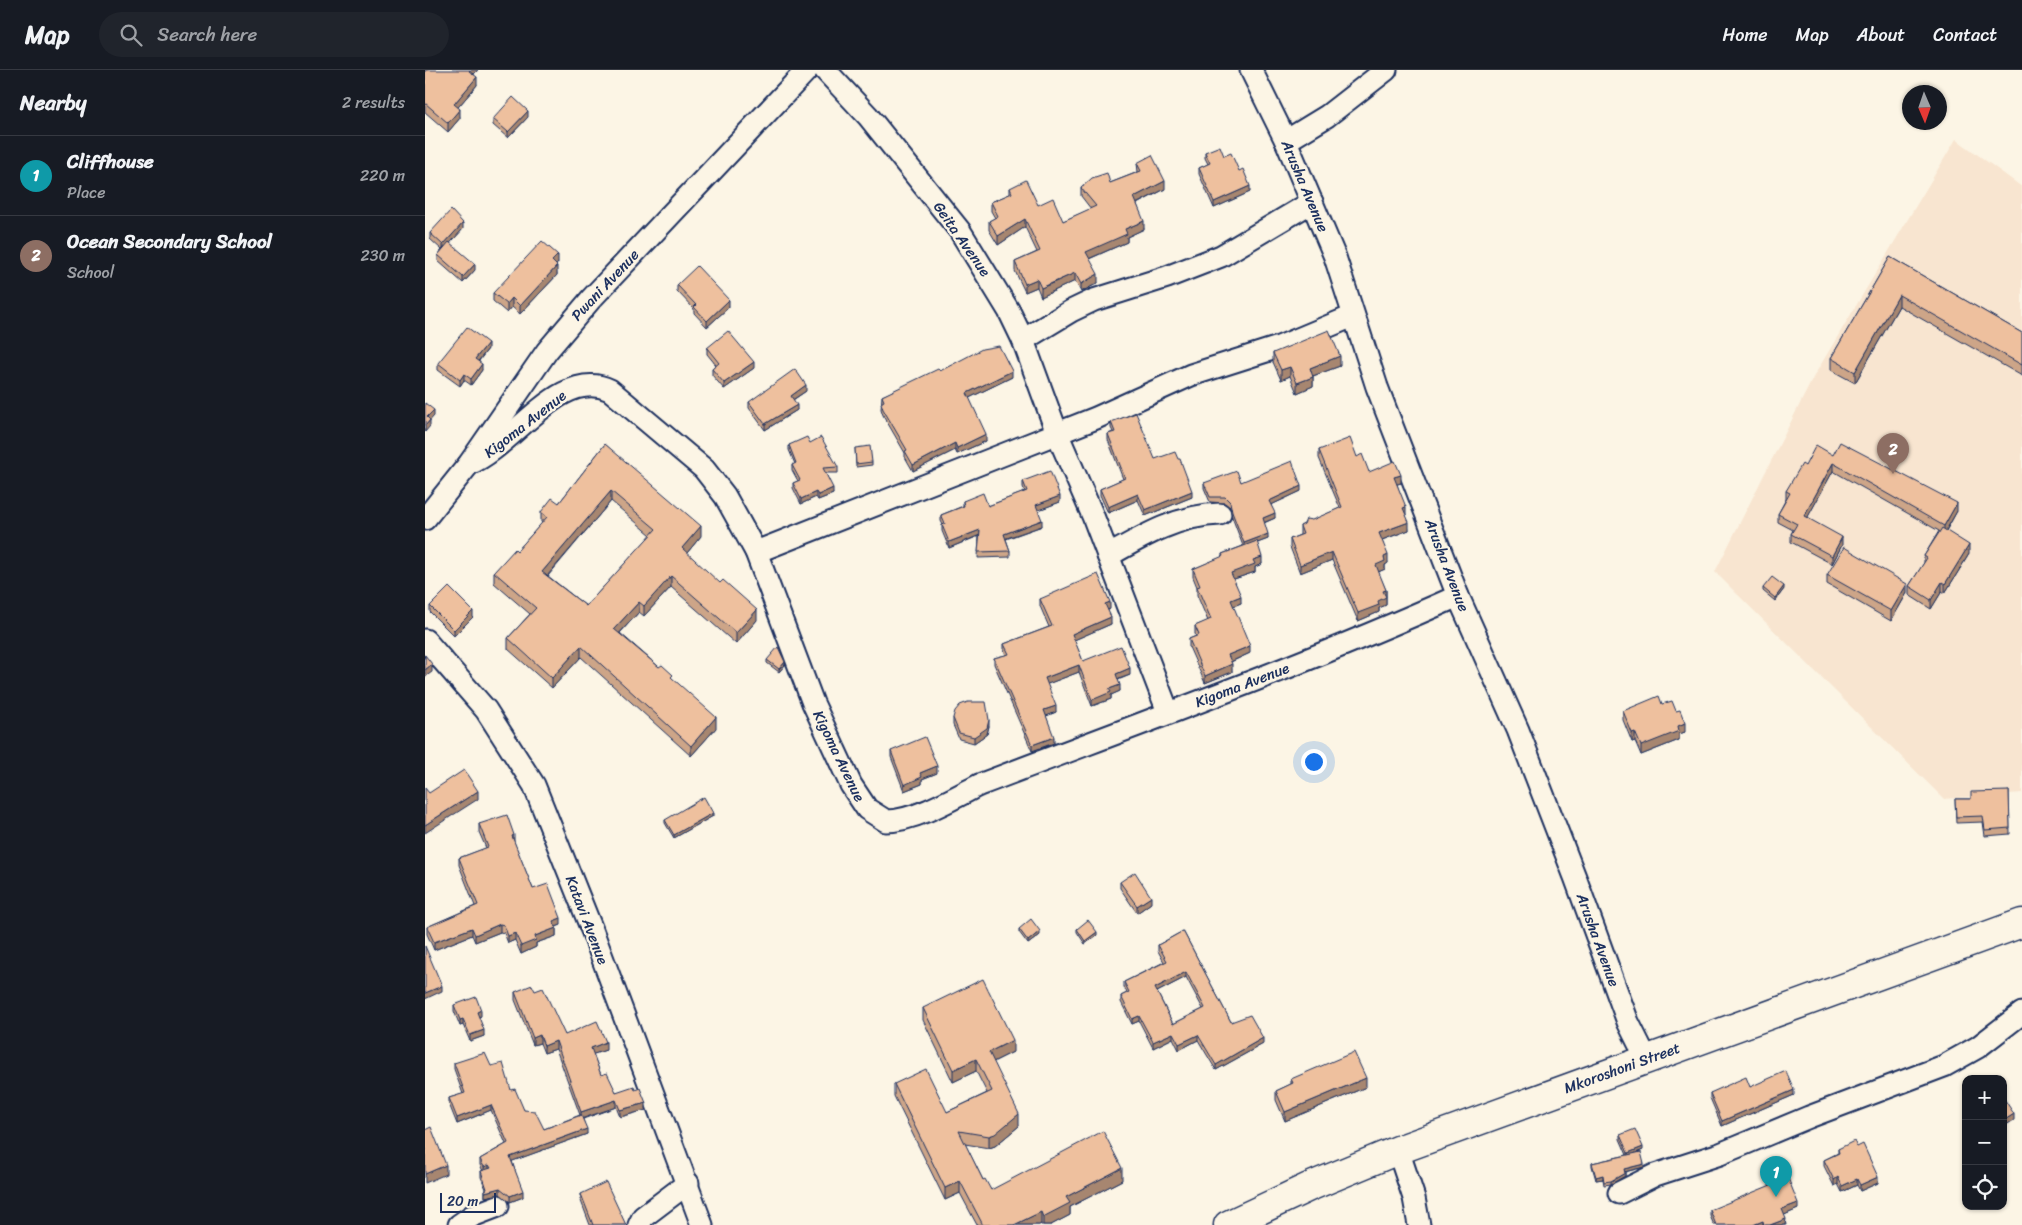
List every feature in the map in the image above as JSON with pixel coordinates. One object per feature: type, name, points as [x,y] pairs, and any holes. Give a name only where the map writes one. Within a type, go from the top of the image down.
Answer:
[{"type":"street","name":"Pwani Avenue","points":[[425,519],[469,464],[547,351],[591,299],[807,70]]},
{"type":"street","name":"Geita Avenue","points":[[825,70],[868,116],[960,231],[1009,310],[1023,340],[1057,433],[1108,556],[1169,712]]},
{"type":"street","name":"Arusha Avenue","points":[[1251,70],[1286,142],[1335,257],[1377,387],[1458,596],[1518,730],[1579,886],[1628,1022],[1646,1058]]},
{"type":"street","points":[[1286,142],[1327,116],[1386,70]]},
{"type":"street","points":[[1023,340],[1071,311],[1094,300],[1167,277],[1221,256],[1312,202]]},
{"type":"street","points":[[756,552],[1097,418],[1191,375],[1279,347],[1353,316]]},
{"type":"street","name":"Kigoma Avenue","points":[[469,464],[501,446],[562,393],[583,386],[603,386],[634,409],[704,469],[725,496],[756,552],[813,703],[843,768],[862,804],[871,813],[883,820],[893,821],[915,814],[979,786],[1392,626],[1458,596]]},
{"type":"street","points":[[1108,556],[1181,520],[1197,515],[1219,514]]},
{"type":"street","name":"Katavi Avenue","points":[[425,640],[486,710],[533,785],[592,930],[623,1017],[688,1183],[702,1225]]},
{"type":"street","name":"Mkoroshoni Street","points":[[1228,1225],[1309,1187],[1398,1150],[1646,1058],[2022,923]]},
{"type":"street","points":[[1619,1193],[1655,1175],[1720,1154],[1809,1117],[1944,1066],[1978,1046],[2022,1013]]},
{"type":"street","points":[[1398,1150],[1414,1198],[1419,1225]]},
{"type":"street","points":[[639,1225],[643,1216],[688,1183]]},
{"type":"street","points":[[459,1225],[472,1216],[498,1206]]},
{"type":"shaded area","points":[[1956,139],[2022,187],[2022,793],[1944,799],[1715,572],[1814,376]]},
{"type":"building","points":[[425,70],[470,70],[477,77],[454,104],[460,109],[448,123],[425,103]]},
{"type":"building","points":[[513,97],[528,111],[508,132],[493,119]]},
{"type":"building","points":[[1220,146],[1224,156],[1231,153],[1239,171],[1243,169],[1250,186],[1214,202],[1199,168],[1210,163],[1205,152]]},
{"type":"building","points":[[1152,155],[1165,181],[1134,197],[1144,221],[1125,229],[1127,234],[1086,252],[1098,274],[1081,284],[1075,273],[1041,288],[1037,279],[1025,284],[1015,262],[1040,251],[1025,219],[998,236],[989,221],[998,216],[991,202],[1012,193],[1010,188],[1026,180],[1038,205],[1053,198],[1063,221],[1096,206],[1081,188],[1092,178],[1107,173],[1110,183],[1141,171],[1137,163]]},
{"type":"building","points":[[451,210],[463,223],[443,245],[430,233]]},
{"type":"building","points":[[542,241],[558,255],[552,261],[557,266],[520,306],[512,298],[507,304],[493,293]]},
{"type":"building","points":[[449,242],[475,264],[463,277],[438,255]]},
{"type":"building","points":[[1890,257],[2022,333],[2022,365],[1899,295],[1855,372],[1831,358]]},
{"type":"building","points":[[697,266],[729,300],[707,321],[694,307],[696,305],[677,285]]},
{"type":"building","points":[[467,327],[488,343],[475,359],[482,364],[471,379],[464,374],[460,380],[438,363]]},
{"type":"building","points":[[1329,330],[1340,356],[1310,368],[1313,377],[1297,383],[1290,367],[1281,370],[1273,353]]},
{"type":"building","points":[[728,331],[754,362],[724,383],[712,369],[719,363],[707,348]]},
{"type":"building","points":[[999,346],[1012,371],[967,393],[986,434],[957,448],[955,443],[913,465],[905,451],[907,450],[883,409],[881,403],[884,401],[882,396],[938,369],[940,371],[982,349]]},
{"type":"building","points":[[795,369],[806,385],[791,396],[797,405],[765,424],[749,402]]},
{"type":"building","points":[[425,403],[434,410],[427,417],[430,420],[425,426]]},
{"type":"building","points":[[1136,413],[1155,459],[1175,452],[1178,459],[1180,459],[1192,491],[1145,510],[1138,494],[1108,507],[1100,489],[1125,478],[1108,434],[1115,432],[1111,422]]},
{"type":"building","points":[[807,437],[810,443],[821,437],[838,467],[823,468],[833,488],[818,495],[816,492],[801,499],[793,483],[800,480],[792,465],[796,463],[789,445]]},
{"type":"building","points":[[1350,438],[1357,457],[1362,454],[1369,472],[1395,461],[1401,475],[1394,477],[1406,507],[1403,508],[1409,522],[1379,533],[1388,555],[1384,557],[1385,561],[1376,565],[1386,590],[1383,591],[1386,597],[1378,601],[1379,605],[1358,613],[1332,552],[1300,565],[1290,539],[1303,534],[1300,526],[1304,524],[1306,519],[1312,520],[1342,507],[1319,450]]},
{"type":"building","points":[[1840,442],[1957,503],[1944,526],[1833,463],[1804,516],[1842,537],[1832,556],[1791,534],[1797,524],[1778,514],[1790,493],[1786,491],[1802,464],[1805,466],[1816,445],[1833,455]]},
{"type":"building","points":[[605,444],[701,526],[682,548],[720,583],[723,580],[757,610],[736,633],[671,576],[644,606],[639,602],[614,629],[659,667],[662,665],[673,675],[671,677],[716,717],[691,746],[581,646],[552,678],[508,638],[536,608],[494,572],[515,549],[517,551],[547,517],[541,512],[552,498],[559,503]],"holes":[[[611,491],[656,529],[586,606],[542,572]]]},
{"type":"building","points":[[870,446],[872,462],[856,464],[855,448]]},
{"type":"building","points":[[1292,461],[1301,486],[1269,501],[1275,513],[1263,518],[1268,534],[1244,543],[1230,502],[1225,497],[1210,497],[1204,483],[1237,471],[1241,482]]},
{"type":"building","points":[[1050,471],[1060,496],[1036,505],[1042,520],[1004,534],[1010,551],[978,552],[980,530],[949,542],[942,525],[945,524],[941,515],[964,506],[963,501],[983,493],[988,506],[1027,491],[1023,481]]},
{"type":"building","points":[[1942,528],[1969,545],[1945,584],[1942,582],[1931,600],[1909,586],[1927,558],[1924,556]]},
{"type":"building","points":[[1257,541],[1262,557],[1253,560],[1255,564],[1231,573],[1241,596],[1231,600],[1250,646],[1228,655],[1232,664],[1205,676],[1189,639],[1199,635],[1195,626],[1211,619],[1197,587],[1200,586],[1193,569],[1223,556],[1222,554]]},
{"type":"building","points":[[1844,547],[1907,584],[1891,611],[1827,575]]},
{"type":"building","points":[[1098,574],[1110,602],[1105,604],[1111,617],[1072,634],[1083,661],[1121,646],[1130,668],[1116,674],[1120,685],[1109,689],[1111,692],[1092,700],[1079,665],[1045,678],[1056,706],[1044,710],[1054,737],[1032,745],[994,658],[1009,654],[1004,644],[1052,626],[1040,599]]},
{"type":"building","points":[[1772,577],[1784,586],[1775,598],[1763,588]]},
{"type":"building","points":[[449,587],[473,611],[454,630],[430,606]]},
{"type":"building","points":[[778,647],[785,662],[779,669],[767,660]]},
{"type":"building","points":[[425,655],[432,664],[425,670]]},
{"type":"building","points":[[1659,696],[1662,704],[1672,701],[1676,711],[1680,710],[1685,723],[1678,726],[1679,731],[1641,746],[1635,732],[1632,733],[1623,711]]},
{"type":"building","points":[[968,702],[986,702],[989,720],[987,728],[974,737],[959,733],[953,718],[955,711],[960,705]]},
{"type":"building","points":[[925,737],[937,766],[920,773],[922,777],[904,785],[891,751]]},
{"type":"building","points":[[464,770],[478,791],[425,825],[425,788],[429,793]]},
{"type":"building","points":[[2009,791],[2010,828],[1985,830],[1983,816],[1956,817],[1955,799],[1971,799],[1971,792]]},
{"type":"building","points":[[704,797],[713,813],[674,835],[665,820]]},
{"type":"building","points":[[507,815],[514,835],[512,836],[533,889],[548,884],[561,918],[553,921],[556,928],[535,936],[536,940],[521,946],[515,933],[508,936],[504,925],[500,924],[475,935],[472,928],[434,942],[427,927],[478,905],[459,858],[488,847],[479,824]]},
{"type":"building","points":[[1135,872],[1151,897],[1137,906],[1120,882]]},
{"type":"building","points":[[1031,919],[1040,931],[1028,941],[1019,929]]},
{"type":"building","points":[[1088,920],[1097,932],[1085,941],[1077,929]]},
{"type":"building","points":[[1183,931],[1231,1022],[1250,1015],[1263,1038],[1216,1065],[1198,1035],[1179,1044],[1173,1033],[1153,1042],[1139,1016],[1132,1019],[1121,996],[1129,992],[1124,982],[1167,961],[1158,945]],"holes":[[[1186,972],[1205,1008],[1173,1024],[1155,988]]]},
{"type":"building","points":[[425,946],[442,986],[425,993]]},
{"type":"building","points":[[983,979],[1013,1040],[989,1052],[1019,1114],[995,1134],[989,1136],[959,1131],[983,1180],[985,1179],[991,1190],[1103,1131],[1122,1168],[1066,1197],[1070,1203],[1043,1217],[1041,1212],[1014,1225],[983,1225],[960,1181],[945,1188],[894,1084],[926,1069],[947,1112],[992,1091],[976,1059],[953,1070],[923,1008]]},
{"type":"building","points":[[532,985],[535,991],[543,988],[565,1035],[597,1021],[606,1042],[591,1048],[601,1075],[607,1073],[616,1092],[634,1086],[635,1090],[640,1088],[646,1103],[620,1110],[616,1100],[581,1112],[556,1041],[544,1046],[540,1035],[533,1038],[515,992]]},
{"type":"building","points":[[476,997],[481,1010],[477,1012],[484,1030],[470,1035],[463,1019],[460,1020],[454,1005]]},
{"type":"building","points":[[1354,1052],[1366,1078],[1285,1112],[1276,1091],[1293,1083],[1291,1079]]},
{"type":"building","points":[[485,1053],[491,1066],[503,1063],[511,1090],[515,1089],[524,1110],[535,1111],[544,1129],[581,1115],[587,1129],[510,1157],[523,1191],[510,1196],[500,1188],[485,1192],[487,1189],[481,1171],[491,1168],[489,1165],[484,1167],[480,1159],[508,1143],[491,1105],[457,1118],[449,1098],[465,1093],[454,1063]]},
{"type":"building","points":[[1786,1071],[1794,1090],[1722,1121],[1710,1093],[1746,1077],[1750,1087]]},
{"type":"building","points":[[2007,1103],[2014,1114],[2007,1118]]},
{"type":"building","points":[[431,1127],[446,1165],[425,1174],[425,1130]]},
{"type":"building","points":[[1635,1129],[1643,1147],[1628,1153],[1620,1135]]},
{"type":"building","points":[[1854,1141],[1857,1147],[1863,1144],[1878,1177],[1860,1185],[1857,1179],[1842,1186],[1838,1177],[1834,1180],[1824,1160],[1839,1153],[1838,1149]]},
{"type":"building","points":[[1641,1152],[1644,1164],[1624,1169],[1625,1173],[1611,1181],[1604,1182],[1603,1175],[1596,1177],[1592,1163]]},
{"type":"building","points":[[1788,1178],[1798,1203],[1782,1209],[1786,1219],[1770,1225],[1764,1225],[1763,1221],[1753,1225],[1716,1225],[1710,1210]]},
{"type":"building","points":[[606,1182],[626,1225],[593,1225],[581,1194]]},
{"type":"place","name":"Ocean Secondary School","points":[[1893,474]]},
{"type":"place","name":"Cliffhouse","points":[[1776,1197]]}]
